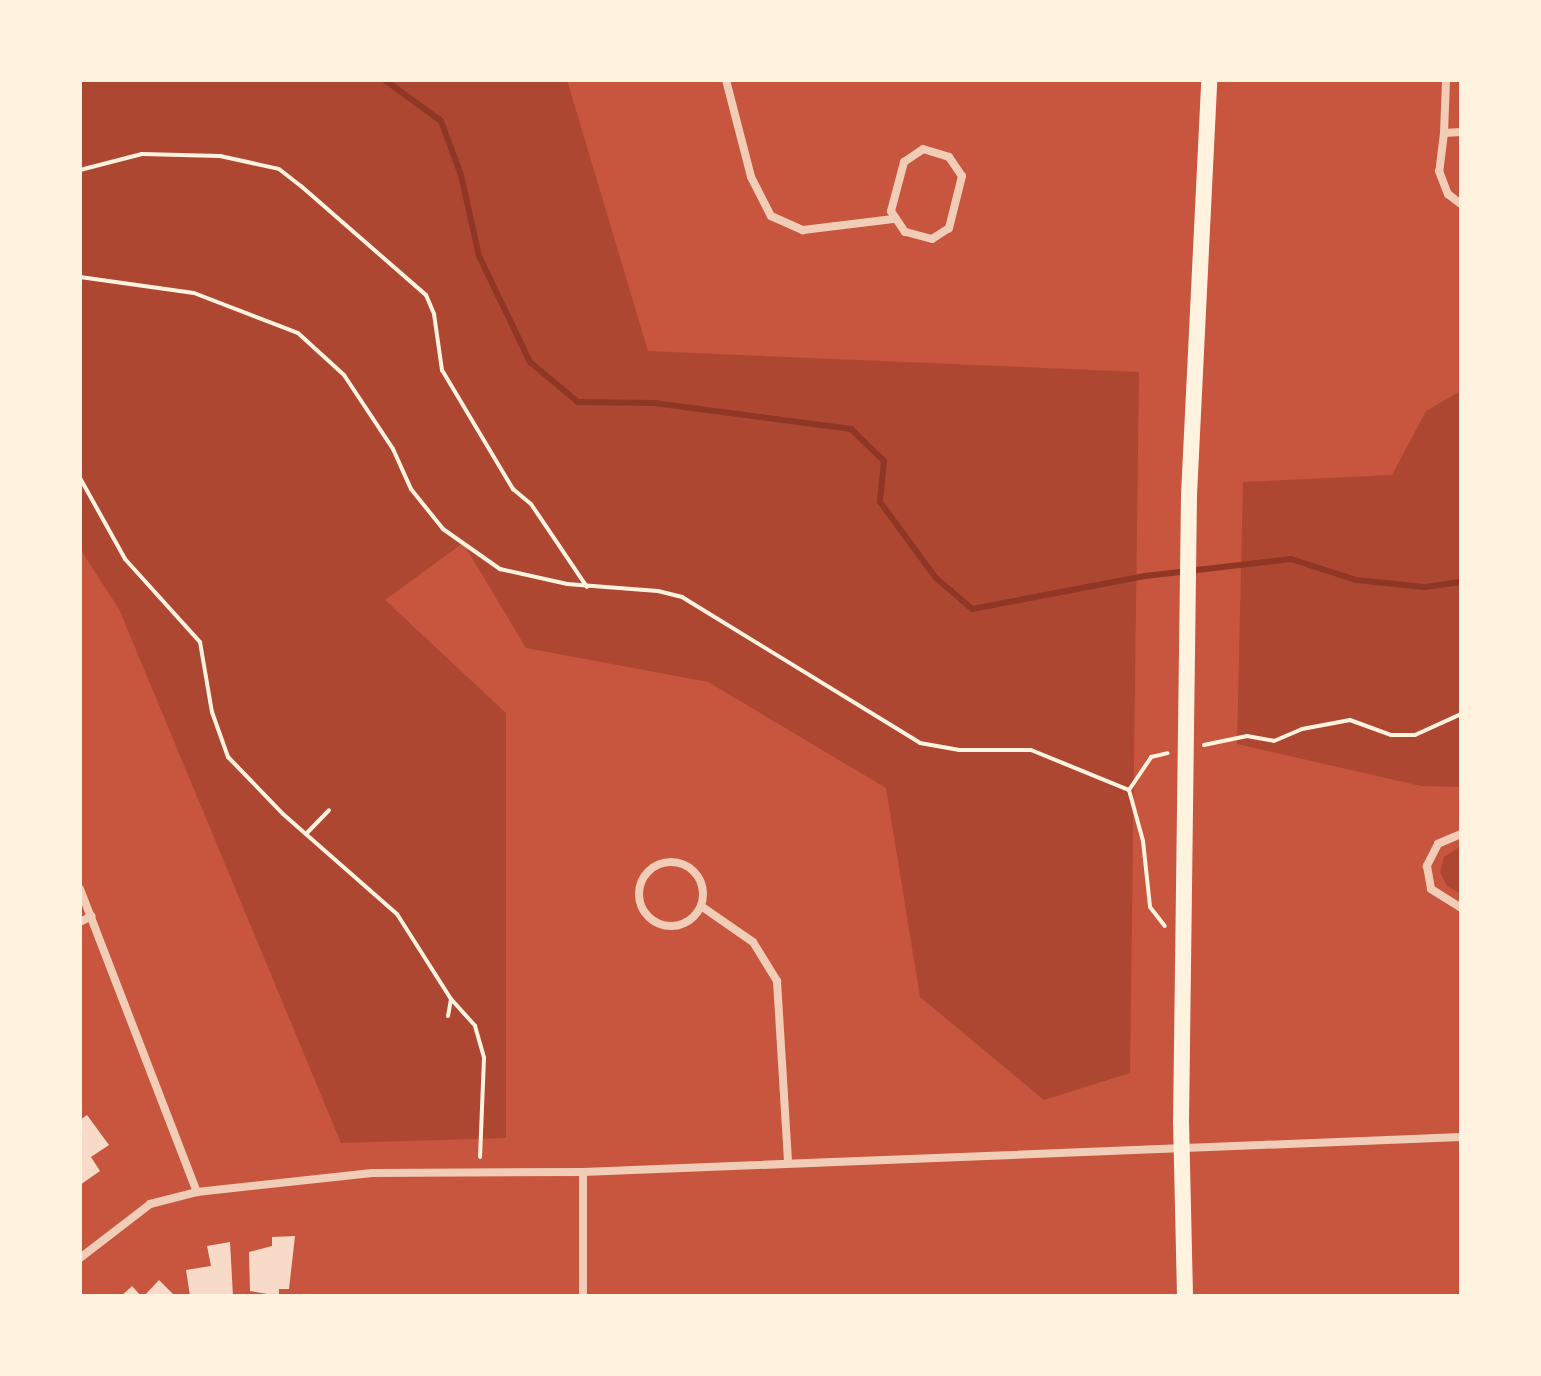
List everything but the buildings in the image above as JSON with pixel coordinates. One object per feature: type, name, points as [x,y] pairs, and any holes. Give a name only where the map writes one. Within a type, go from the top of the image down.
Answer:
[{"type":"main road","points":[[1185,1296],[1182,1150],[1187,932],[1184,788],[1189,495],[1209,80]]},
{"type":"street","points":[[726,80],[751,177],[771,216],[803,230],[893,219],[921,239],[942,235],[953,221],[962,186],[959,166],[935,149],[913,153],[899,173],[893,219]]},
{"type":"street","points":[[1446,80],[1442,183],[1461,204]]},
{"type":"street","points":[[1444,133],[1461,132]]},
{"type":"street","points":[[1461,834],[1438,844],[1427,866],[1431,889],[1461,908]]},
{"type":"street","points":[[683,864],[702,886],[701,906],[686,922],[664,925],[646,914],[641,882],[654,866],[683,864]]},
{"type":"street","points":[[80,889],[197,1192]]},
{"type":"street","points":[[701,906],[753,942],[777,981],[788,1161]]},
{"type":"street","points":[[80,922],[92,916]]},
{"type":"street","points":[[80,1258],[150,1204],[197,1192],[372,1173],[583,1172],[788,1161],[1182,1150],[1461,1137]]},
{"type":"street","points":[[583,1172],[583,1296]]},
{"type":"path","points":[[80,170],[142,154],[220,156],[279,169],[313,195],[426,295],[434,314],[442,370],[513,489],[531,504],[587,587]]},
{"type":"path","points":[[80,277],[194,293],[298,333],[344,375],[393,449],[411,489],[443,529],[500,569],[587,587],[658,591],[682,597],[920,743],[959,750],[1031,750],[1129,790]]},
{"type":"path","points":[[80,478],[125,559],[200,642],[212,712],[228,757],[306,834],[397,914],[451,999],[475,1026],[484,1058],[479,1172]]},
{"type":"path","points":[[1192,748],[1247,736],[1274,741],[1302,729],[1350,720],[1391,735],[1415,735],[1461,714]]},
{"type":"path","points":[[1178,751],[1151,757],[1129,790],[1143,841],[1150,907],[1160,925],[1187,932]]},
{"type":"path","points":[[306,834],[329,810]]},
{"type":"path","points":[[448,1016],[451,999]]},
{"type":"shaded area","points":[[80,80],[567,80],[648,351],[1139,372],[1130,1073],[1044,1100],[920,997],[886,788],[708,682],[526,648],[463,543],[385,600],[506,713],[506,1138],[341,1143],[119,609],[80,549]]},
{"type":"shaded area","points":[[1461,391],[1461,787],[1421,786],[1237,744],[1243,482],[1392,475],[1426,411]]},
{"type":"shaded area","points":[[1461,846],[1461,894],[1447,886],[1440,872],[1444,857]]},
{"type":"waterway","points":[[385,80],[441,121],[461,175],[479,256],[530,362],[578,402],[654,403],[851,429],[884,461],[880,502],[936,578],[972,609],[1145,576],[1291,559],[1356,580],[1425,587],[1461,582]]}]
